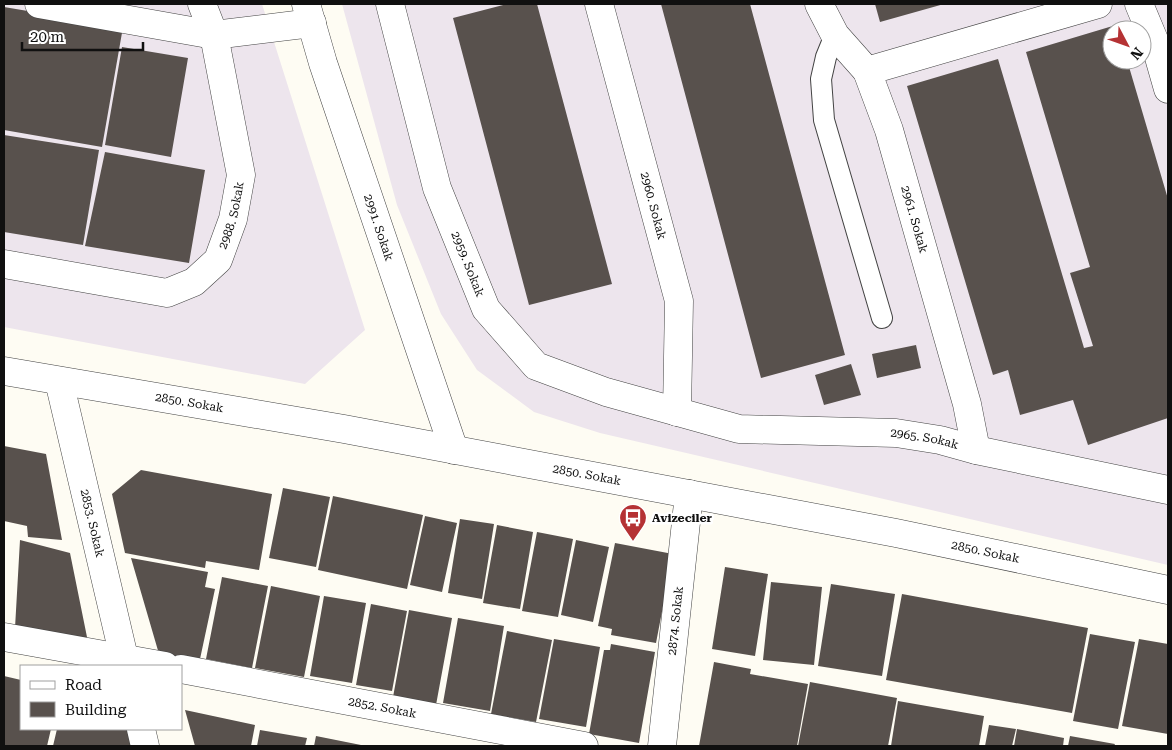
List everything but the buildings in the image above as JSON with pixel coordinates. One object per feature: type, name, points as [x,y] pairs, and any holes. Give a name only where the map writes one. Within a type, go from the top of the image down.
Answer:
[{"type":"street","points":[[39,4],[214,35],[309,13]]},
{"type":"street","name":"2988. Sokak","points":[[4,264],[167,293],[194,282],[218,260],[233,219],[241,175],[214,35],[202,4]]},
{"type":"street","name":"2959. Sokak","points":[[390,4],[437,188],[486,309],[536,366],[606,392],[677,412]]},
{"type":"street","name":"2960. Sokak","points":[[599,4],[679,301],[677,412]]},
{"type":"street","name":"2961. Sokak","points":[[819,4],[834,35],[867,71],[891,139],[967,404],[976,450]]},
{"type":"street","points":[[867,71],[1098,4]]},
{"type":"street","points":[[1139,4],[1154,40],[1168,89]]},
{"type":"street","name":"2991. Sokak","points":[[309,13],[326,72],[454,450]]},
{"type":"street","name":"2850. Sokak","points":[[4,371],[454,450],[689,494],[896,533],[1168,590]]},
{"type":"street","name":"2853. Sokak","points":[[59,381],[125,662]]},
{"type":"street","name":"2965. Sokak","points":[[677,412],[739,429],[896,433],[940,440],[976,450],[1168,490]]},
{"type":"street","name":"2874. Sokak","points":[[662,746],[689,494]]},
{"type":"street","points":[[4,637],[125,662],[155,665]]},
{"type":"street","name":"2852. Sokak","points":[[182,669],[584,746]]},
{"type":"street","points":[[141,730],[145,746]]},
{"type":"lane","points":[[834,35],[821,79],[824,120],[882,318]]},
{"type":"shaded area","points":[[4,4],[262,4],[365,330],[305,384],[4,327]]},
{"type":"shaded area","points":[[342,4],[1168,4],[1168,565],[600,433],[534,412],[477,370],[441,314],[397,205]]},
{"type":"place","name":"Avizeciler","points":[[633,542]]}]
